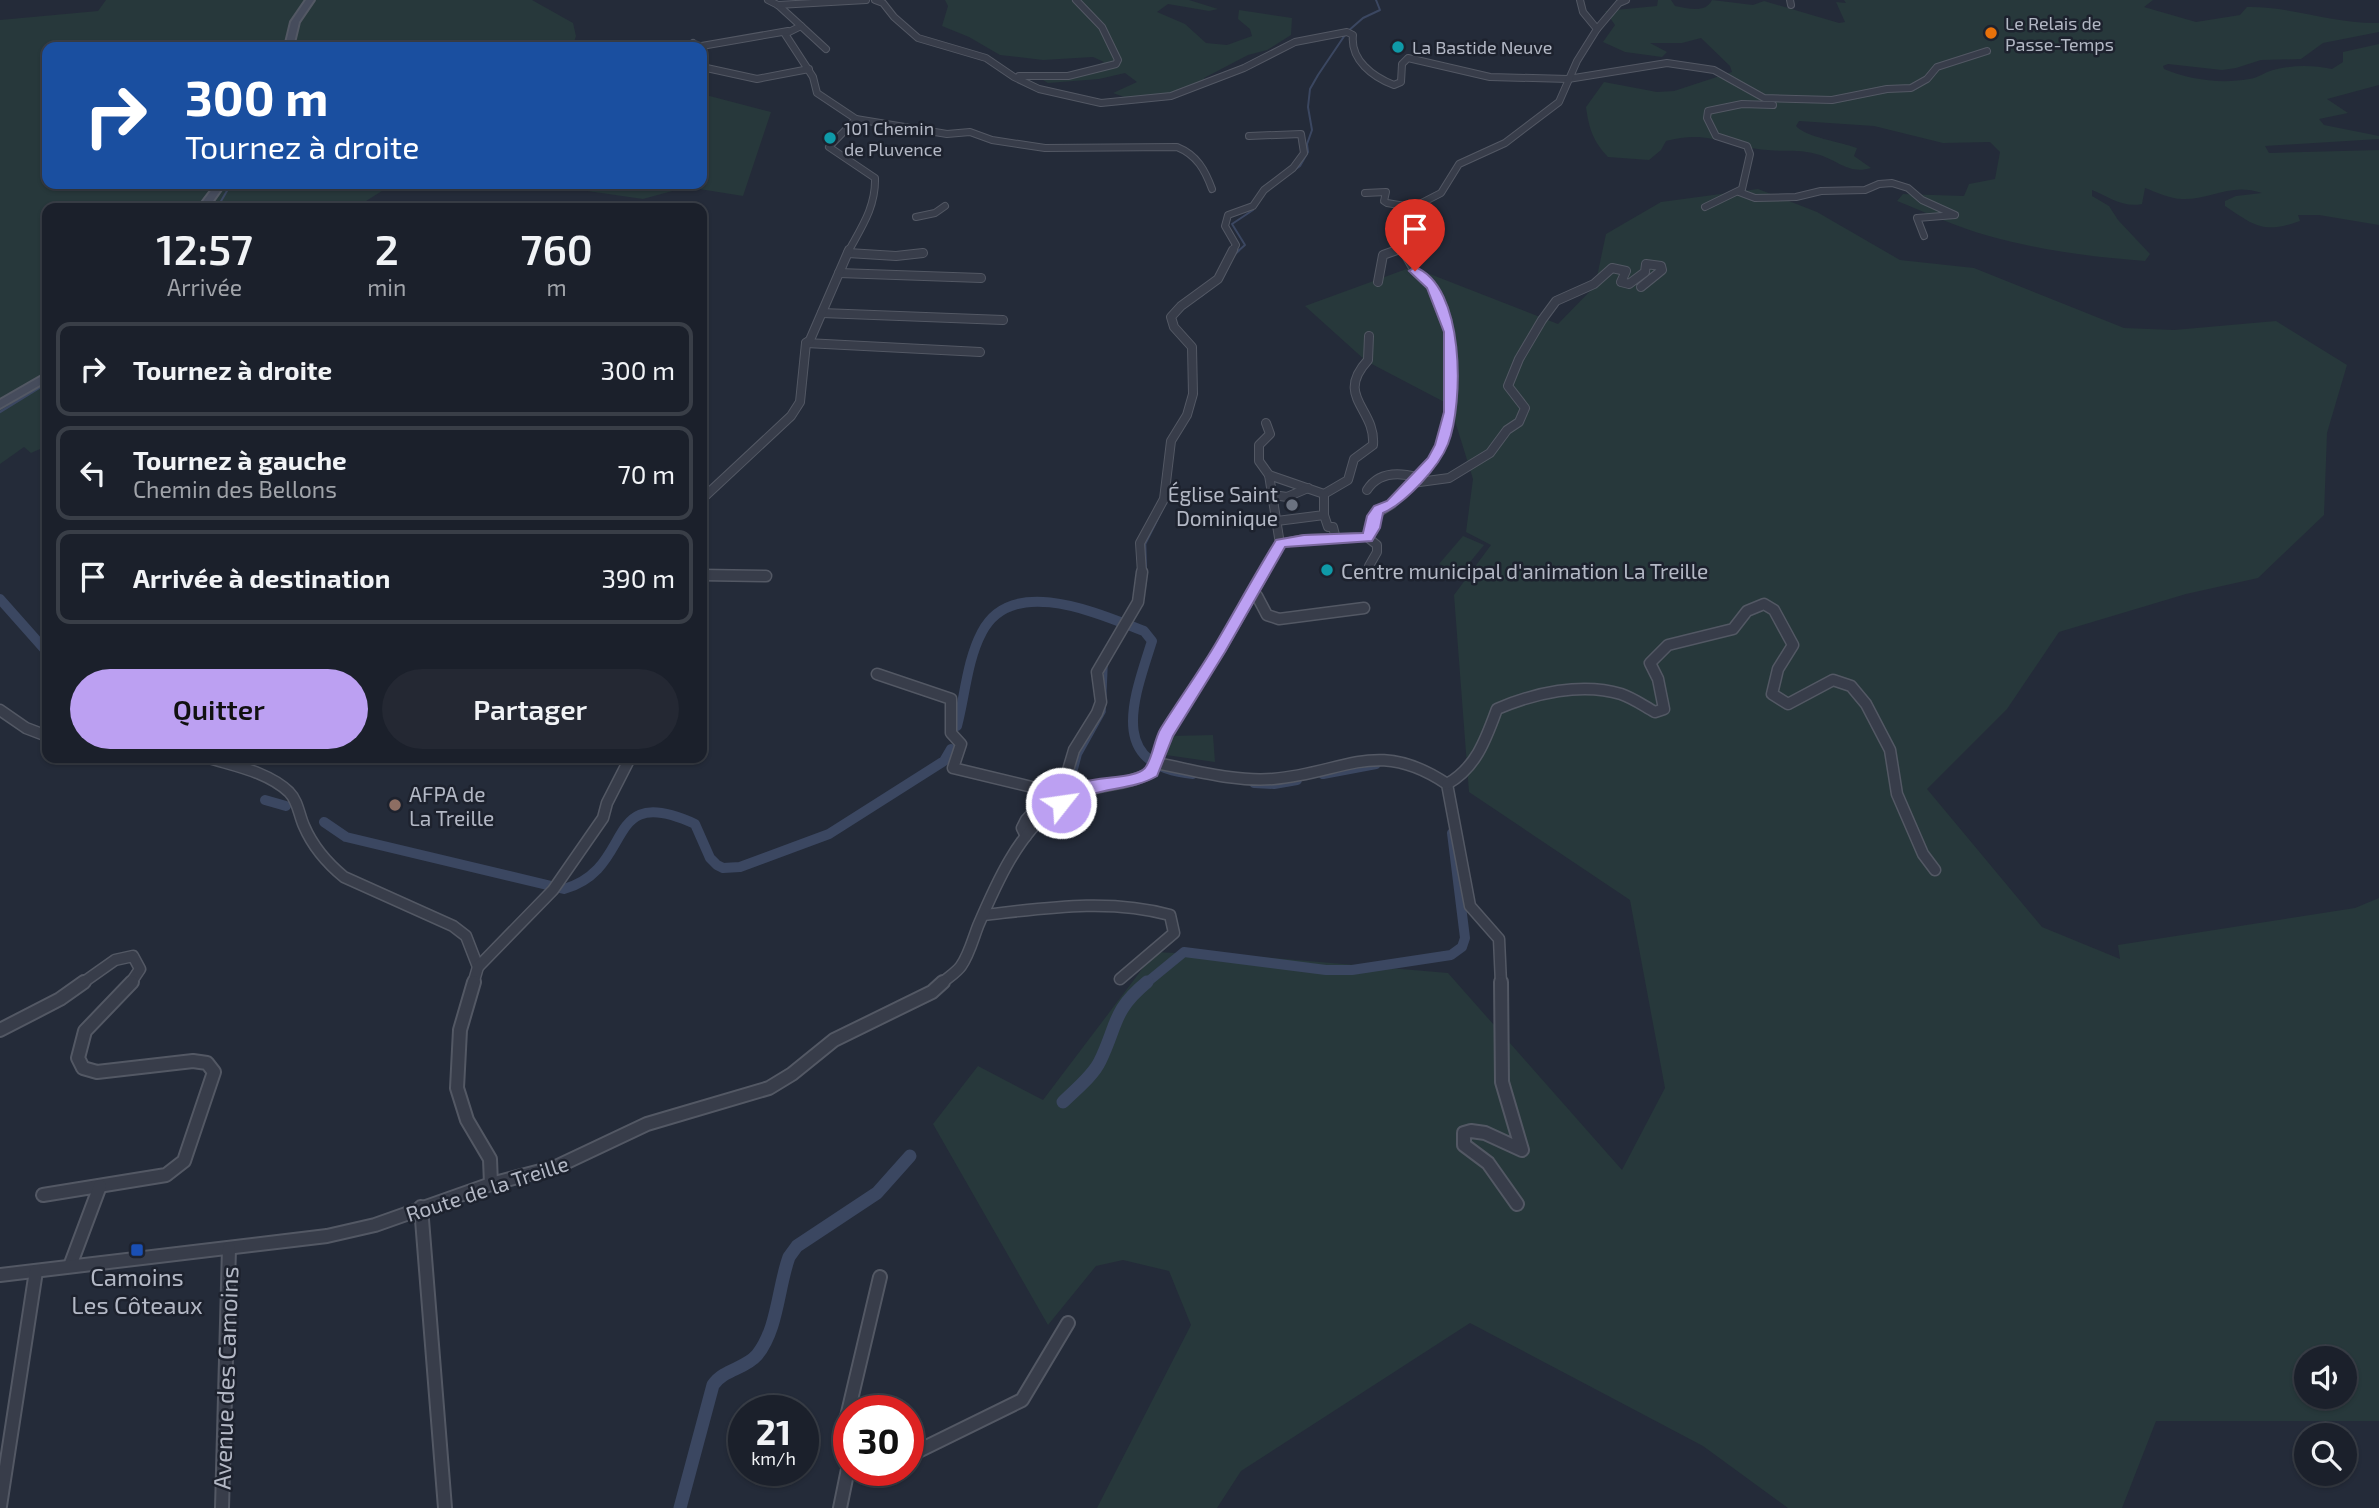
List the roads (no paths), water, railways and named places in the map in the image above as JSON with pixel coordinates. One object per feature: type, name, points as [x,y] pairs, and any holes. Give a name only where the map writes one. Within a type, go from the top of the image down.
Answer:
[{"type":"main road","points":[[290,42],[292,25],[310,0]]},
{"type":"main road","points":[[0,405],[42,379]]},
{"type":"street","points":[[768,0],[778,5],[826,49]]},
{"type":"street","points":[[778,5],[866,0]]},
{"type":"street","points":[[875,0],[883,2],[894,17],[918,38],[986,58],[1039,89],[1101,103],[1162,98],[1244,68],[1292,43],[1347,32],[1353,35],[1351,42],[1364,68],[1375,77],[1394,85],[1401,82],[1402,64],[1408,58],[1490,77],[1568,79],[1668,63],[1714,70],[1760,97],[1779,99],[1841,100],[1887,89],[1911,88],[1927,79],[1937,67],[1987,51]]},
{"type":"street","points":[[1010,74],[1057,77],[1095,71],[1116,64],[1118,60],[1111,39],[1101,23],[1076,0]]},
{"type":"street","points":[[1580,0],[1583,12],[1597,29]]},
{"type":"street","points":[[1365,193],[1386,192],[1384,201],[1387,203],[1411,207],[1436,197],[1460,164],[1505,143],[1559,102],[1568,79],[1597,29],[1619,3],[1626,0]]},
{"type":"street","points":[[707,46],[788,32],[801,26]]},
{"type":"street","points":[[788,32],[785,34],[808,69],[817,93],[856,119],[947,134],[970,132],[992,140],[1045,148],[1165,146],[1187,150],[1205,170],[1212,189]]},
{"type":"street","points":[[707,68],[757,79],[808,69]]},
{"type":"street","points":[[1705,207],[1742,189],[1750,149],[1716,136],[1707,118],[1708,111],[1742,104],[1773,105],[1779,99]]},
{"type":"street","points":[[707,494],[791,416],[800,402],[806,343],[810,341],[848,253],[867,220],[876,180],[829,147],[856,119]]},
{"type":"street","points":[[1026,836],[1022,828],[1066,777],[1073,750],[1097,713],[1101,702],[1097,672],[1138,602],[1142,570],[1140,542],[1164,499],[1171,441],[1187,415],[1193,394],[1192,347],[1174,327],[1171,317],[1176,310],[1218,280],[1223,272],[1236,245],[1224,226],[1228,215],[1253,206],[1261,191],[1294,167],[1304,153],[1301,134],[1249,136]]},
{"type":"street","points":[[1739,192],[1766,198],[1796,197],[1821,191],[1866,190],[1884,182],[1900,184],[1922,201],[1947,209],[1955,215],[1917,218],[1924,236]]},
{"type":"street","points":[[916,216],[935,213],[945,206]]},
{"type":"street","points":[[1367,537],[1373,528],[1373,516],[1378,510],[1392,504],[1433,460],[1451,412],[1450,332],[1432,287],[1415,271],[1402,249],[1408,210],[1411,207]]},
{"type":"street","points":[[1378,282],[1383,255],[1402,249]]},
{"type":"street","points":[[848,253],[896,256],[923,253]]},
{"type":"street","points":[[1367,490],[1370,484],[1383,477],[1401,474],[1414,480],[1449,478],[1490,453],[1507,430],[1519,422],[1524,414],[1525,408],[1508,388],[1507,381],[1514,363],[1527,349],[1550,306],[1570,294],[1590,288],[1612,268],[1626,271],[1621,282],[1629,284],[1645,272],[1646,264],[1650,262],[1661,266],[1662,270],[1657,276],[1641,287]]},
{"type":"street","points":[[839,273],[981,278]]},
{"type":"street","points":[[822,313],[1003,320]]},
{"type":"street","points":[[1324,495],[1348,481],[1354,460],[1373,445],[1374,431],[1360,407],[1353,382],[1355,374],[1368,360],[1369,336]]},
{"type":"street","points":[[806,343],[980,352]]},
{"type":"street","points":[[1266,423],[1270,434],[1259,445],[1258,461],[1269,475],[1280,544],[1165,734],[1155,764],[1271,779],[1386,758],[1409,761],[1432,772],[1447,784],[1470,906],[1499,939],[1502,1081],[1506,1104],[1521,1139],[1521,1150],[1508,1147],[1482,1130],[1472,1129],[1464,1133],[1464,1145],[1480,1152],[1517,1204]]},
{"type":"street","points":[[1269,475],[1324,495]]},
{"type":"street","points":[[1273,495],[1287,497],[1308,488]]},
{"type":"street","points":[[1324,495],[1324,515],[1336,539]]},
{"type":"street","points":[[1276,521],[1305,515],[1324,515]]},
{"type":"street","points":[[1280,544],[1304,539],[1367,537],[1377,545],[1377,552],[1369,566]]},
{"type":"street","points":[[707,575],[766,576]]},
{"type":"street","points":[[1252,594],[1257,596],[1267,615],[1279,619],[1364,608]]},
{"type":"street","points":[[1447,784],[1454,781],[1481,751],[1497,709],[1518,698],[1596,690],[1619,694],[1655,712],[1664,709],[1658,680],[1650,663],[1668,645],[1733,629],[1746,611],[1763,604],[1774,610],[1793,645],[1779,669],[1772,694],[1788,704],[1833,680],[1851,686],[1866,704],[1890,750],[1897,794],[1923,854],[1935,870]]},
{"type":"street","points":[[877,674],[951,699],[954,737],[961,749],[955,770],[1015,781],[1035,788],[1037,808]]},
{"type":"street","points":[[0,709],[26,728],[42,734]]},
{"type":"street","points":[[224,763],[270,779],[289,791],[309,837],[329,864],[344,877],[453,926],[466,936],[478,967]]},
{"type":"street","points":[[491,1184],[490,1159],[467,1120],[457,1088],[460,1030],[478,967],[556,886],[603,818],[607,803],[627,763]]},
{"type":"street","name":"Route de la Treille","points":[[0,1275],[327,1236],[375,1225],[491,1184],[556,1167],[647,1124],[769,1088],[792,1074],[834,1040],[872,1019],[914,1001],[945,982],[961,966],[1008,864],[1026,836],[1072,794],[1096,784],[1140,778],[1155,764]]},
{"type":"street","points":[[984,915],[1111,906],[1157,910],[1170,915],[1174,933],[1120,979]]},
{"type":"street","points":[[0,1030],[68,994],[109,963],[124,956],[133,956],[140,969],[132,982],[85,1031],[78,1058],[83,1068],[97,1072],[193,1061],[207,1063],[214,1072],[184,1161],[166,1175],[43,1195]]},
{"type":"street","points":[[70,1265],[100,1186]]},
{"type":"street","points":[[421,1207],[445,1508]]},
{"type":"street","name":"Avenue des Camoins","points":[[222,1508],[229,1248]]},
{"type":"street","points":[[0,1506],[36,1271]]},
{"type":"street","points":[[852,1395],[880,1277]]},
{"type":"street","points":[[924,1448],[1022,1400],[1068,1322]]},
{"type":"street","points":[[839,1508],[844,1486]]},
{"type":"waterway","points":[[1277,183],[1300,166],[1308,152],[1307,144],[1312,130],[1308,107],[1310,89],[1347,32],[1363,18],[1380,10],[1376,0]]},
{"type":"waterway","points":[[220,203],[228,189]]},
{"type":"waterway","points":[[1237,252],[1245,245],[1232,224],[1253,210]]},
{"type":"waterway","points":[[1233,256],[1237,252]]},
{"type":"waterway","points":[[1201,296],[1222,279],[1230,263]]},
{"type":"waterway","points":[[0,412],[42,386]]},
{"type":"waterway","points":[[1146,572],[1145,544],[1166,502]]},
{"type":"waterway","points":[[1144,590],[1146,572]]},
{"type":"waterway","points":[[0,599],[42,646]]},
{"type":"waterway","points":[[957,726],[973,654],[982,632],[996,615],[1014,605],[1057,603],[1144,631],[1152,641],[1134,706],[1133,726],[1137,743],[1147,758],[1166,768],[1193,774]]},
{"type":"waterway","points":[[1074,778],[1080,755],[1104,712],[1106,665]]},
{"type":"waterway","points":[[324,822],[346,837],[564,889],[587,878],[602,864],[631,820],[645,813],[665,814],[695,824],[710,858],[717,865],[723,868],[740,867],[829,834],[944,761],[951,749]]},
{"type":"waterway","points":[[1323,774],[1376,764]]},
{"type":"waterway","points":[[1254,783],[1274,784],[1297,780]]},
{"type":"waterway","points":[[265,800],[286,806]]},
{"type":"waterway","points":[[1145,984],[1184,952],[1326,970],[1352,970],[1451,955],[1462,947],[1465,938],[1452,833]]},
{"type":"waterway","points":[[1063,1102],[1097,1067],[1121,1010],[1147,982]]},
{"type":"waterway","points":[[680,1508],[713,1385],[723,1376],[752,1360],[764,1345],[789,1257],[797,1246],[877,1193],[910,1156]]},
{"type":"place","name":"Le Relais de Passe-Temps","points":[[1991,33]]},
{"type":"place","name":"La Bastide Neuve","points":[[1398,47]]},
{"type":"place","name":"101 Chemin de Pluvence","points":[[830,138]]},
{"type":"place","name":"Église Saint Dominique","points":[[1292,505]]},
{"type":"place","name":"Centre municipal d'animation La Treille","points":[[1327,570]]},
{"type":"place","name":"AFPA de La Treille","points":[[395,805]]},
{"type":"place","name":"Camoins Les Côteaux","points":[[137,1250]]}]
